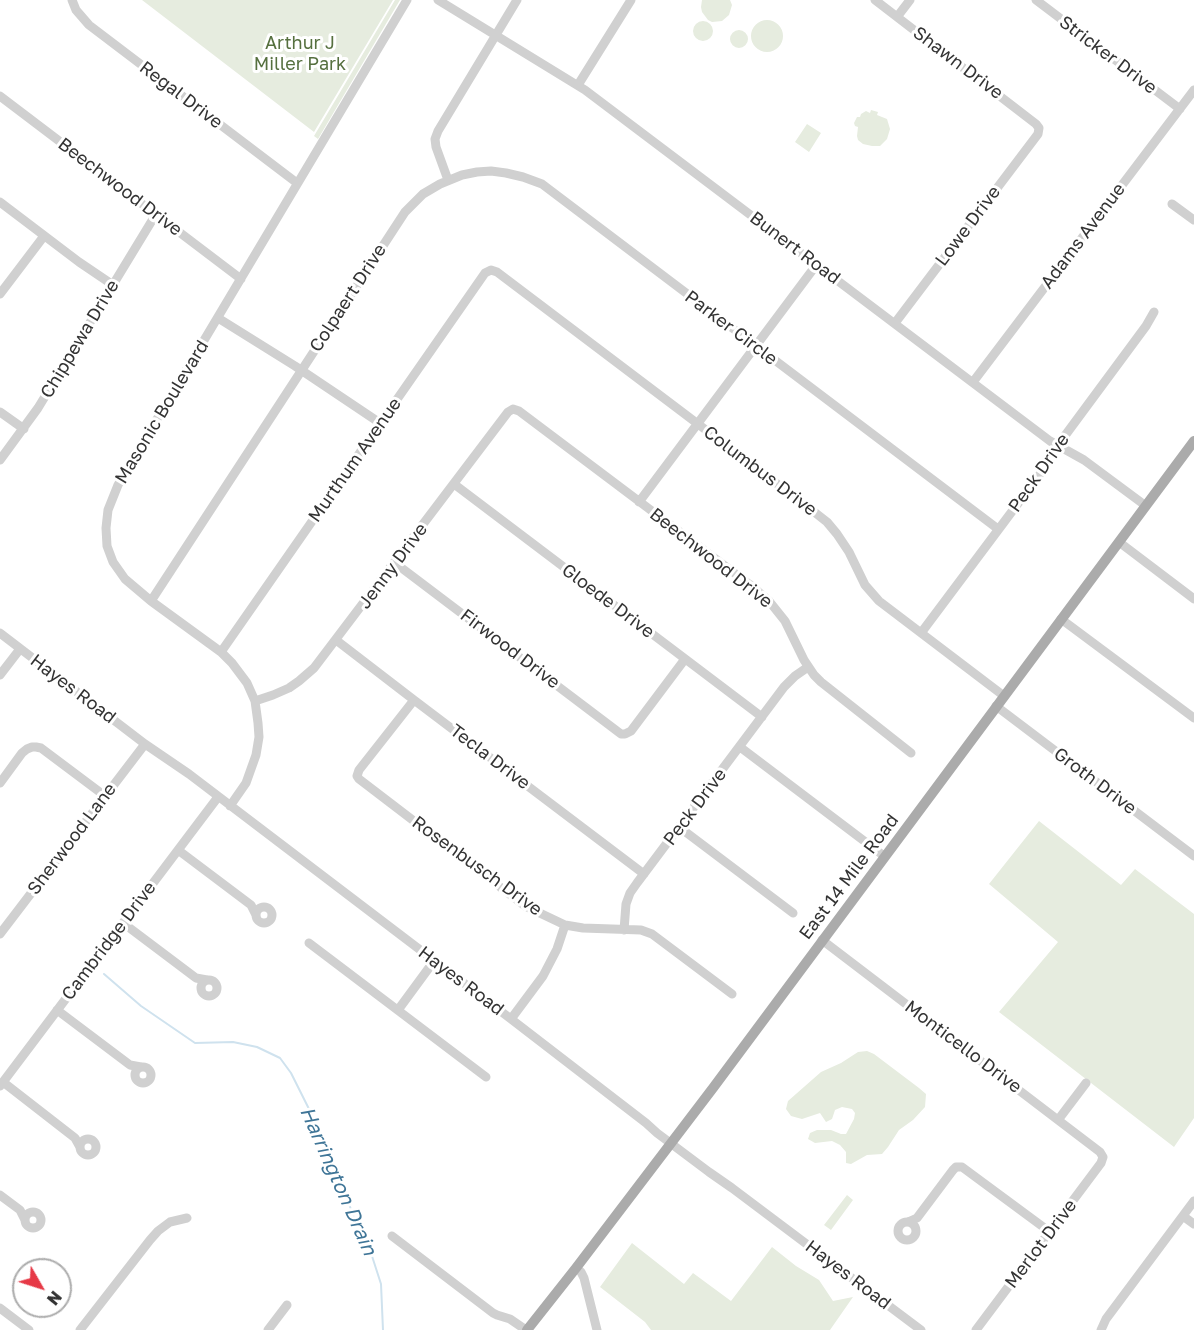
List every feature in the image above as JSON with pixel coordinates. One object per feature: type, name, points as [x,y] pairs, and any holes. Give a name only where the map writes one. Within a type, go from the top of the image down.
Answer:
[{"type":"main road","name":"East 14 Mile Road","points":[[526,1330],[671,1143],[1194,441]]},
{"type":"street","name":"Regal Drive","points":[[72,0],[89,25],[297,183]]},
{"type":"street","name":"Masonic Boulevard","points":[[230,806],[246,783],[256,755],[259,730],[255,701],[240,672],[221,652],[125,579],[113,562],[107,546],[106,518],[115,492],[129,465],[407,0]]},
{"type":"street","name":"Bunert Road","points":[[438,0],[578,85],[1058,447],[1084,460],[1146,506]]},
{"type":"street","points":[[448,180],[435,139],[444,120],[517,0]]},
{"type":"street","points":[[578,85],[631,0]]},
{"type":"street","name":"Shawn Drive","points":[[875,0],[1039,128]]},
{"type":"street","points":[[897,17],[910,0]]},
{"type":"street","name":"Stricker Drive","points":[[1036,0],[1180,109]]},
{"type":"street","name":"Adams Avenue","points":[[973,382],[1194,90]]},
{"type":"street","name":"Beechwood Drive","points":[[0,96],[241,279]]},
{"type":"street","name":"Lowe Drive","points":[[895,324],[1038,134],[1039,128]]},
{"type":"street","name":"Parker Circle","points":[[448,180],[462,175],[491,171],[524,177],[542,184],[998,529]]},
{"type":"street","name":"Colpaert Drive","points":[[151,601],[405,212],[423,194],[448,180]]},
{"type":"street","points":[[0,202],[113,285]]},
{"type":"street","points":[[1172,204],[1194,220]]},
{"type":"street","name":"Chippewa Drive","points":[[0,460],[53,386],[156,214]]},
{"type":"street","points":[[0,294],[44,236]]},
{"type":"street","points":[[639,502],[817,264]]},
{"type":"street","name":"Murthum Avenue","points":[[221,652],[485,273],[491,270]]},
{"type":"street","name":"Columbus Drive","points":[[491,270],[497,272],[827,522],[844,544],[861,576],[879,601],[1004,696]]},
{"type":"street","name":"Peck Drive","points":[[921,633],[1052,458],[1066,433],[1154,312]]},
{"type":"street","points":[[218,318],[380,423]]},
{"type":"street","name":"Beechwood Drive","points":[[513,410],[519,411],[769,601],[785,621],[807,667],[821,682],[911,753]]},
{"type":"street","name":"Jenny Drive","points":[[255,701],[273,695],[299,681],[314,668],[508,412],[513,410]]},
{"type":"street","points":[[0,412],[24,429]]},
{"type":"street","name":"Gloede Drive","points":[[454,484],[762,717]]},
{"type":"street","points":[[1119,542],[1194,599]]},
{"type":"street","name":"Firwood Drive","points":[[395,563],[625,735],[631,731],[685,659]]},
{"type":"street","points":[[1061,619],[1194,718]]},
{"type":"street","name":"Hayes Road","points":[[0,633],[511,1019],[657,1133],[921,1330]]},
{"type":"street","name":"Tecla Drive","points":[[336,640],[644,874]]},
{"type":"street","points":[[0,675],[20,649]]},
{"type":"street","name":"Peck Drive","points":[[624,930],[626,904],[630,893],[784,687],[807,667]]},
{"type":"street","name":"Rosenbusch Drive","points":[[414,700],[359,770],[357,776],[361,781],[525,906],[565,925],[640,930],[652,934],[732,994]]},
{"type":"street","name":"Groth Drive","points":[[996,706],[1194,855]]},
{"type":"street","name":"Sherwood Lane","points":[[0,934],[145,744]]},
{"type":"street","points":[[0,783],[22,753],[36,747],[41,748],[105,796]]},
{"type":"street","points":[[740,747],[885,856]]},
{"type":"street","name":"Cambridge Drive","points":[[1,1084],[218,797]]},
{"type":"street","points":[[679,827],[793,913]]},
{"type":"street","points":[[178,850],[259,911]]},
{"type":"street","points":[[123,923],[204,984]]},
{"type":"street","points":[[511,1019],[543,976],[557,950],[565,925]]},
{"type":"street","name":"Monticello Drive","points":[[822,940],[1100,1152],[1103,1157]]},
{"type":"street","points":[[309,943],[486,1077]]},
{"type":"street","points":[[398,1010],[434,961]]},
{"type":"street","points":[[57,1010],[138,1071]]},
{"type":"street","points":[[1058,1120],[1086,1083]]},
{"type":"street","points":[[1,1084],[83,1143]]},
{"type":"street","name":"Merlot Drive","points":[[976,1330],[1101,1163],[1103,1157]]},
{"type":"street","points":[[913,1223],[953,1170],[956,1167],[962,1167],[1050,1232]]},
{"type":"street","points":[[0,1195],[28,1216]]},
{"type":"street","points":[[1101,1330],[1112,1311],[1194,1201]]},
{"type":"street","points":[[1183,1216],[1194,1224]]},
{"type":"street","points":[[81,1330],[150,1240],[170,1222],[187,1218]]},
{"type":"street","points":[[393,1236],[493,1313],[510,1319],[526,1330]]},
{"type":"street","points":[[576,1268],[584,1278],[597,1330]]},
{"type":"street","points":[[268,1330],[287,1305]]},
{"type":"street","points":[[0,1308],[29,1330]]},
{"type":"green space","name":"Arthur J Miller Park","points":[[142,0],[393,0],[314,132]]},
{"type":"green space","points":[[395,0],[400,0],[318,139],[314,136]]},
{"type":"green space","points":[[702,0],[730,0],[732,5],[729,15],[722,21],[708,20],[702,12]]},
{"type":"green space","points":[[767,20],[778,25],[783,36],[778,47],[767,52],[756,47],[751,36],[756,25]]},
{"type":"green space","points":[[703,21],[710,24],[713,31],[710,38],[703,41],[696,38],[693,31],[696,24]]},
{"type":"green space","points":[[735,30],[743,30],[748,35],[746,46],[735,48],[730,43],[730,35]]},
{"type":"green space","points":[[871,110],[887,119],[890,129],[887,139],[880,146],[863,144],[857,136],[858,127],[854,123],[857,117],[866,111],[870,113]]},
{"type":"green space","points":[[807,124],[821,133],[809,152],[795,142]]},
{"type":"green space","points":[[1039,821],[1121,885],[1135,869],[1194,914],[1194,1118],[1174,1147],[999,1012],[1058,942],[989,884]]},
{"type":"green space","points":[[867,1051],[926,1094],[925,1107],[899,1130],[882,1154],[867,1155],[851,1164],[846,1163],[846,1152],[840,1145],[832,1141],[815,1143],[808,1139],[810,1133],[817,1130],[831,1130],[846,1134],[854,1119],[855,1113],[852,1109],[842,1107],[835,1110],[832,1119],[826,1122],[820,1113],[802,1119],[791,1116],[786,1109],[788,1101],[821,1072],[858,1052]]},
{"type":"green space","points":[[847,1195],[853,1200],[831,1230],[824,1225]]},
{"type":"green space","points":[[632,1243],[684,1284],[693,1273],[731,1301],[772,1247],[819,1280],[833,1301],[853,1297],[830,1330],[651,1330],[645,1322],[600,1287]]},
{"type":"waterway","name":"Harrington Drain","points":[[104,974],[141,1006],[195,1043],[233,1042],[257,1047],[280,1058],[291,1073],[326,1143],[355,1220],[371,1253],[381,1284],[383,1330]]}]
